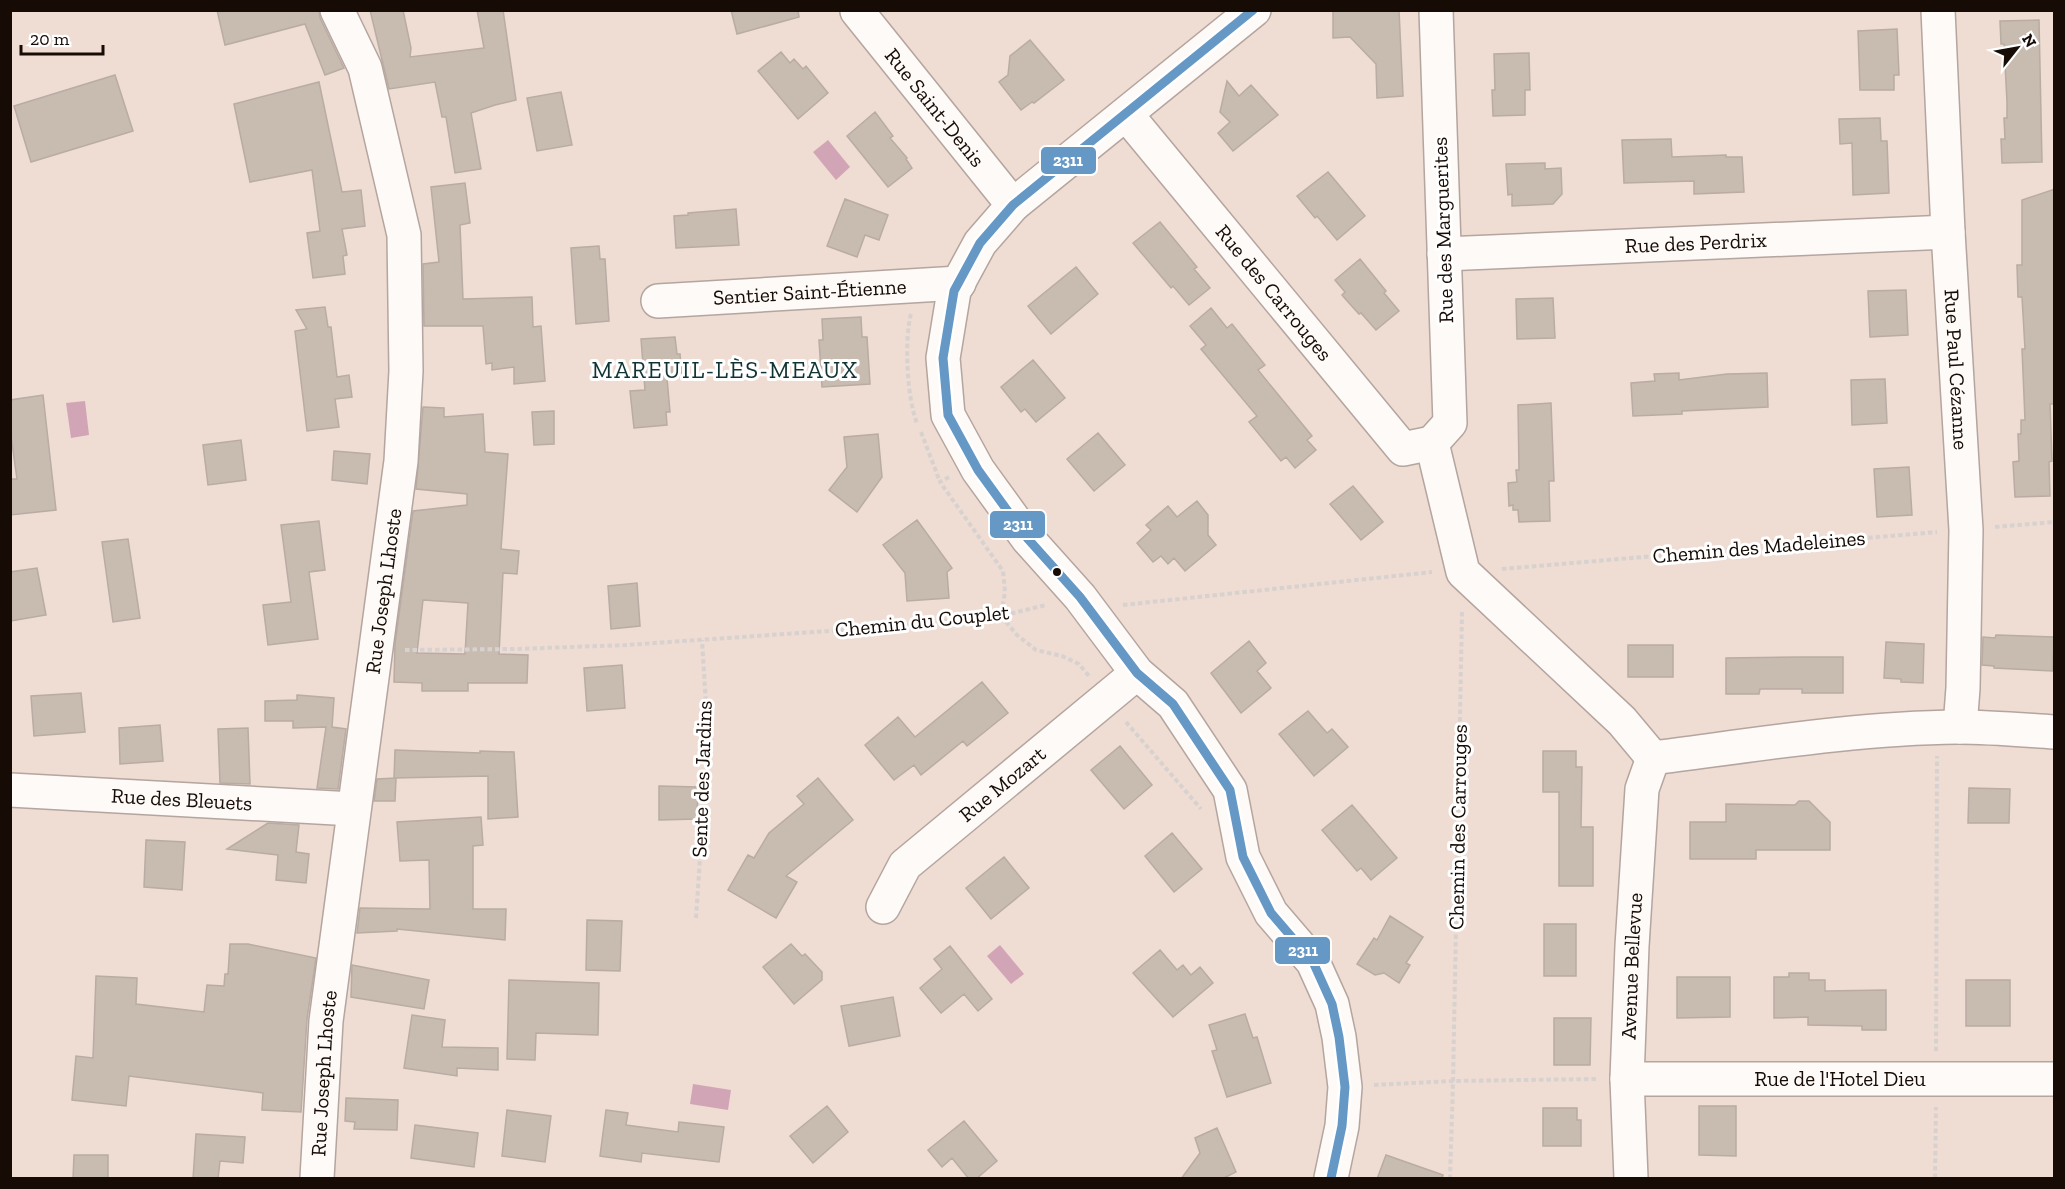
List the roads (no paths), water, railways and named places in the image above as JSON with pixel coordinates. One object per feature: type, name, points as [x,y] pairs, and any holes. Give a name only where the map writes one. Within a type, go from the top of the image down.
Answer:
[{"type":"street","name":"Rue Joseph Lhoste","points":[[317,1179],[326,1021],[353,809],[377,652],[401,449],[406,371],[404,236],[365,68],[337,10]]},
{"type":"street","points":[[1254,10],[1013,205],[980,243],[954,291],[943,358],[948,415],[974,462],[1028,539],[1080,597],[1137,673],[1173,704],[1230,790],[1243,857],[1271,913],[1313,962],[1332,1004],[1340,1037],[1345,1087],[1342,1126],[1331,1179]]},
{"type":"street","name":"Rue des Marguerites","points":[[1432,443],[1450,423],[1436,10]]},
{"type":"street","name":"Rue Paul Cézanne","points":[[1938,10],[1948,232],[1966,530],[1963,688],[1948,728]]},
{"type":"street","name":"Rue Saint-Denis","points":[[857,11],[1013,205]]},
{"type":"street","name":"Rue des Carrouges","points":[[1126,114],[1403,449],[1432,443]]},
{"type":"street","name":"Rue des Perdrix","points":[[1444,254],[1948,232]]},
{"type":"street","name":"Sentier Saint-Étienne","points":[[658,300],[959,283]]},
{"type":"street","points":[[1432,443],[1463,572],[1622,721],[1653,758],[1802,739],[1948,728],[2055,732]]},
{"type":"street","name":"Rue Mozart","points":[[883,908],[905,865],[1137,673]]},
{"type":"street","name":"Avenue Bellevue","points":[[1631,1179],[1627,1079],[1632,946],[1642,789],[1653,758]]},
{"type":"street","name":"Rue des Bleuets","points":[[10,790],[353,809]]},
{"type":"street","name":"Rue de l'Hotel Dieu","points":[[1627,1079],[2055,1079]]},
{"type":"district","name":"MAREUIL-LÈS-MEAUX","points":[[725,370]]}]
